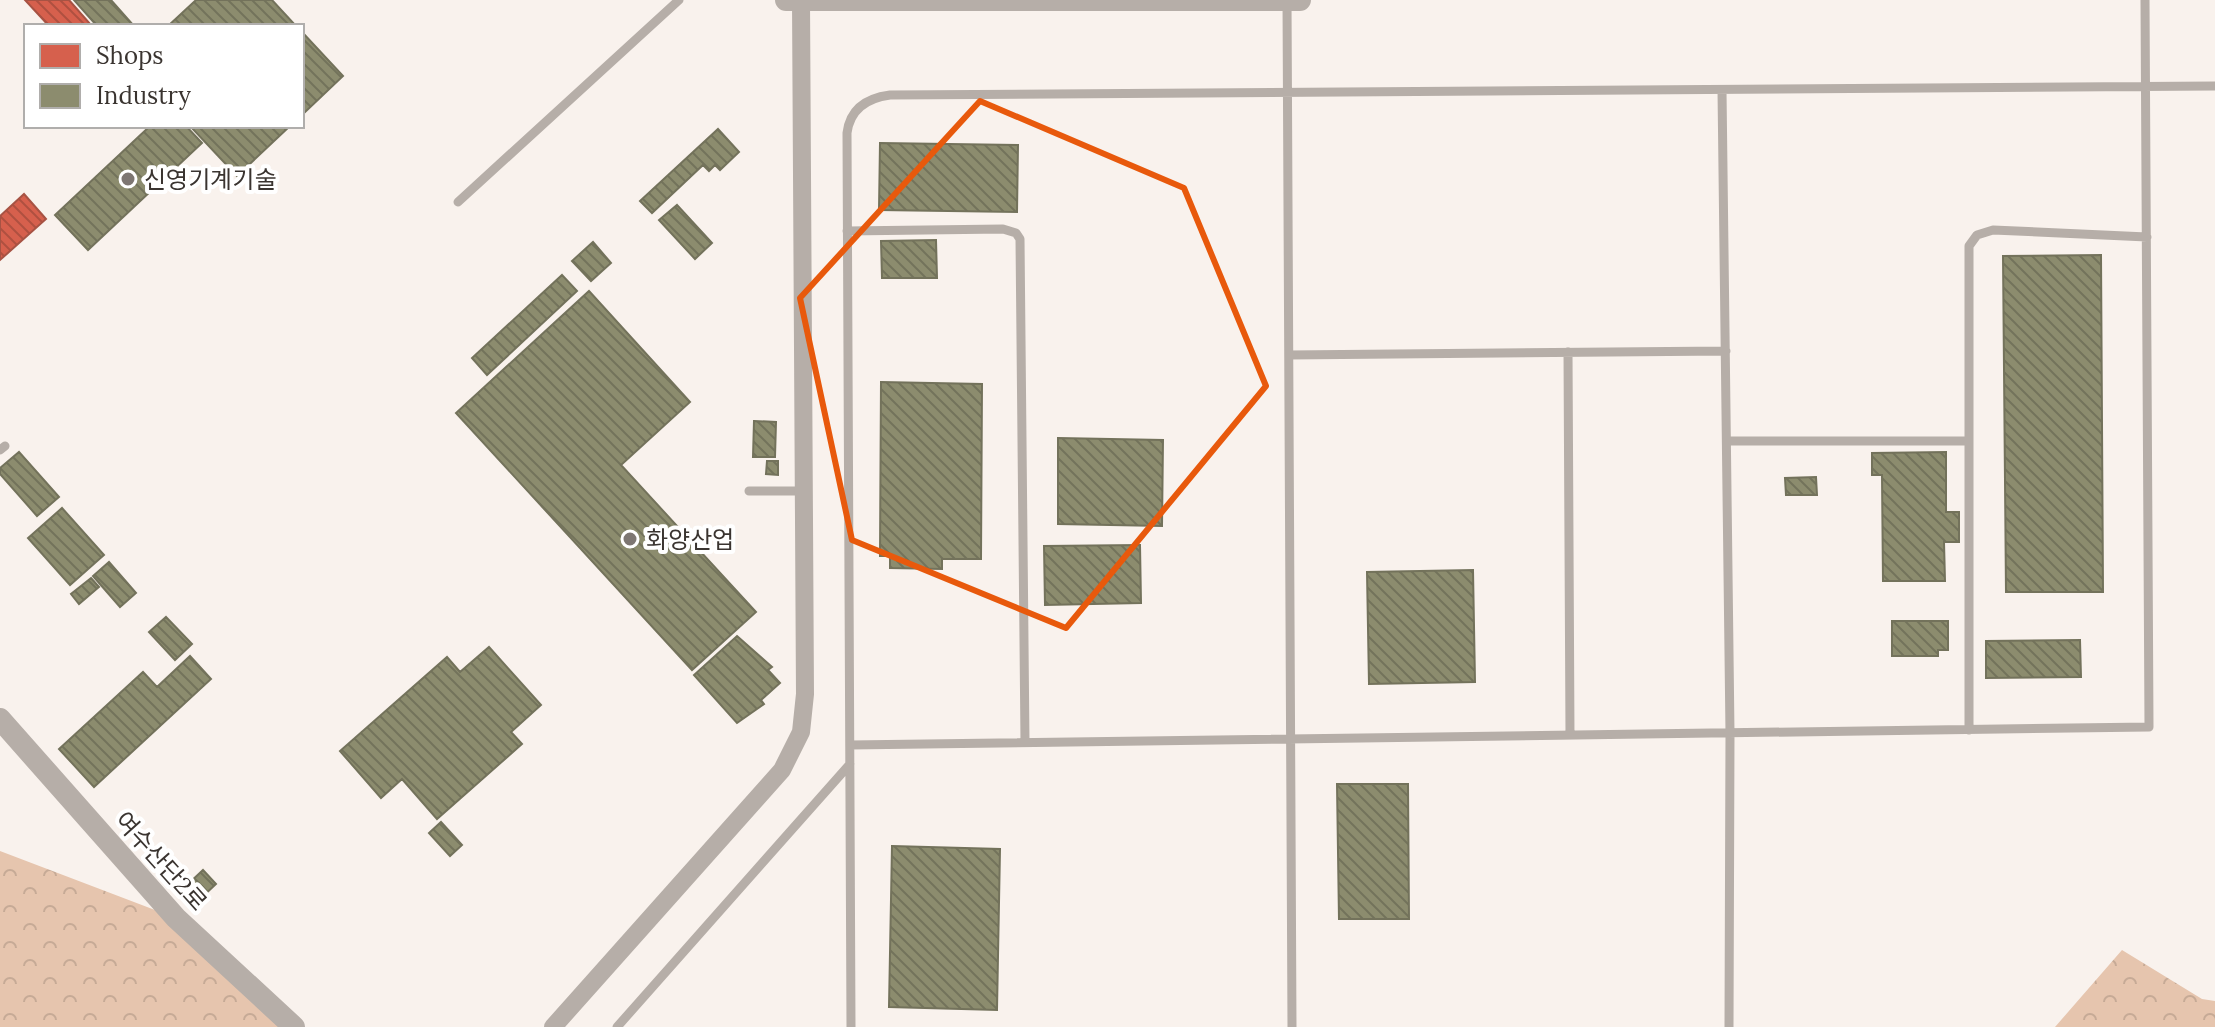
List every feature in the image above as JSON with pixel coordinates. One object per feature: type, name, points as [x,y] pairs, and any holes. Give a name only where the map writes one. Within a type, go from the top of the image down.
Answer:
[{"type":"street","points":[[553,1027],[782,770],[797,745],[805,694],[794,1],[1300,0]]},
{"type":"street","name":"여수산단2로","points":[[0,719],[176,918],[294,1027]]},
{"type":"lane","points":[[458,202],[679,0]]},
{"type":"lane","points":[[1287,0],[1292,1027]]},
{"type":"lane","points":[[850,745],[2149,727],[2145,0]]},
{"type":"lane","points":[[851,1027],[847,231],[848,128],[856,110],[875,98],[2215,86]]},
{"type":"lane","points":[[1722,90],[1730,733],[1729,1027]]},
{"type":"lane","points":[[847,231],[1003,229],[1016,233],[1020,239],[1025,742]]},
{"type":"lane","points":[[1969,730],[1967,260],[1973,240],[1993,230],[2147,237]]},
{"type":"lane","points":[[1289,355],[1726,351]]},
{"type":"lane","points":[[1568,352],[1570,735]]},
{"type":"lane","points":[[1727,441],[1967,441]]},
{"type":"lane","points":[[749,491],[804,491]]},
{"type":"lane","points":[[617,1027],[850,764]]},
{"type":"highlighted area","points":[[980,101],[1184,188],[1266,386],[1066,628],[852,540],[800,298]]},
{"type":"green space","points":[[0,851],[176,918],[294,1027],[0,1027]]},
{"type":"green space","points":[[2122,950],[2202,999],[2215,1001],[2215,1027],[2055,1027]]},
{"type":"building: Shops","points":[[25,0],[69,0],[90,24],[47,24]]},
{"type":"building: Shops","points":[[24,194],[46,219],[0,260],[0,216]]},
{"type":"building: Industry","points":[[74,0],[111,0],[132,24],[95,24]]},
{"type":"building: Industry","points":[[196,0],[272,0],[294,24],[170,24]]},
{"type":"building: Industry","points":[[304,34],[343,76],[304,113]]},
{"type":"building: Industry","name":"신영기계기술","points":[[148,128],[188,128],[202,143],[88,250],[55,215]]},
{"type":"building: Industry","points":[[192,128],[288,128],[237,176]]},
{"type":"building: Industry","points":[[718,129],[739,152],[720,170],[715,165],[709,171],[703,165],[652,213],[640,201]]},
{"type":"building: Industry","points":[[880,143],[1018,145],[1017,212],[879,210]]},
{"type":"building: Industry","points":[[677,205],[712,243],[695,259],[659,220]]},
{"type":"building: Industry","points":[[936,240],[937,278],[882,278],[881,241]]},
{"type":"building: Industry","points":[[593,242],[611,263],[591,281],[572,261]]},
{"type":"building: Industry","points":[[2101,255],[2103,592],[2006,592],[2003,256]]},
{"type":"building: Industry","points":[[562,275],[577,291],[487,375],[472,358]]},
{"type":"building: Industry","name":"화양산업","points":[[589,291],[690,402],[621,465],[756,612],[692,670],[456,413]]},
{"type":"building: Industry","points":[[881,382],[982,384],[981,559],[942,559],[942,569],[890,568],[890,556],[880,556]]},
{"type":"building: Industry","points":[[754,421],[776,422],[775,457],[753,457]]},
{"type":"building: Industry","points":[[1058,438],[1163,440],[1162,526],[1058,524]]},
{"type":"building: Industry","points":[[19,452],[59,497],[37,516],[0,474],[0,468]]},
{"type":"building: Industry","points":[[1946,452],[1946,512],[1959,512],[1959,542],[1944,542],[1945,581],[1883,581],[1882,475],[1872,475],[1872,453]]},
{"type":"building: Industry","points":[[767,461],[778,461],[778,475],[766,474]]},
{"type":"building: Industry","points":[[1816,477],[1817,495],[1786,495],[1785,478]]},
{"type":"building: Industry","points":[[62,508],[104,555],[70,585],[28,538]]},
{"type":"building: Industry","points":[[1140,545],[1141,603],[1045,605],[1044,546]]},
{"type":"building: Industry","points":[[109,562],[136,593],[120,607],[93,576]]},
{"type":"building: Industry","points":[[1473,570],[1475,682],[1369,684],[1367,572]]},
{"type":"building: Industry","points":[[91,578],[99,587],[79,604],[71,594]]},
{"type":"building: Industry","points":[[166,617],[192,644],[175,660],[149,632]]},
{"type":"building: Industry","points":[[1892,621],[1948,621],[1948,650],[1938,650],[1938,656],[1892,656]]},
{"type":"building: Industry","points":[[737,636],[772,667],[768,670],[780,683],[761,700],[764,704],[737,723],[694,675]]},
{"type":"building: Industry","points":[[2080,640],[2081,677],[1986,678],[1986,641]]},
{"type":"building: Industry","points":[[489,647],[541,705],[511,732],[522,744],[437,819],[402,779],[381,798],[340,751],[447,657],[460,672]]},
{"type":"building: Industry","points":[[190,656],[211,679],[94,787],[59,749],[143,672],[157,687]]},
{"type":"building: Industry","points":[[1337,784],[1408,784],[1409,919],[1339,919]]},
{"type":"building: Industry","points":[[441,822],[462,845],[450,856],[429,833]]},
{"type":"building: Industry","points":[[892,846],[1000,849],[997,1010],[889,1007]]},
{"type":"building: Industry","points":[[203,870],[216,884],[200,899],[187,885]]},
{"type":"place","name":"신영기계기술","points":[[128,179]]},
{"type":"place","name":"화양산업","points":[[630,539]]}]
